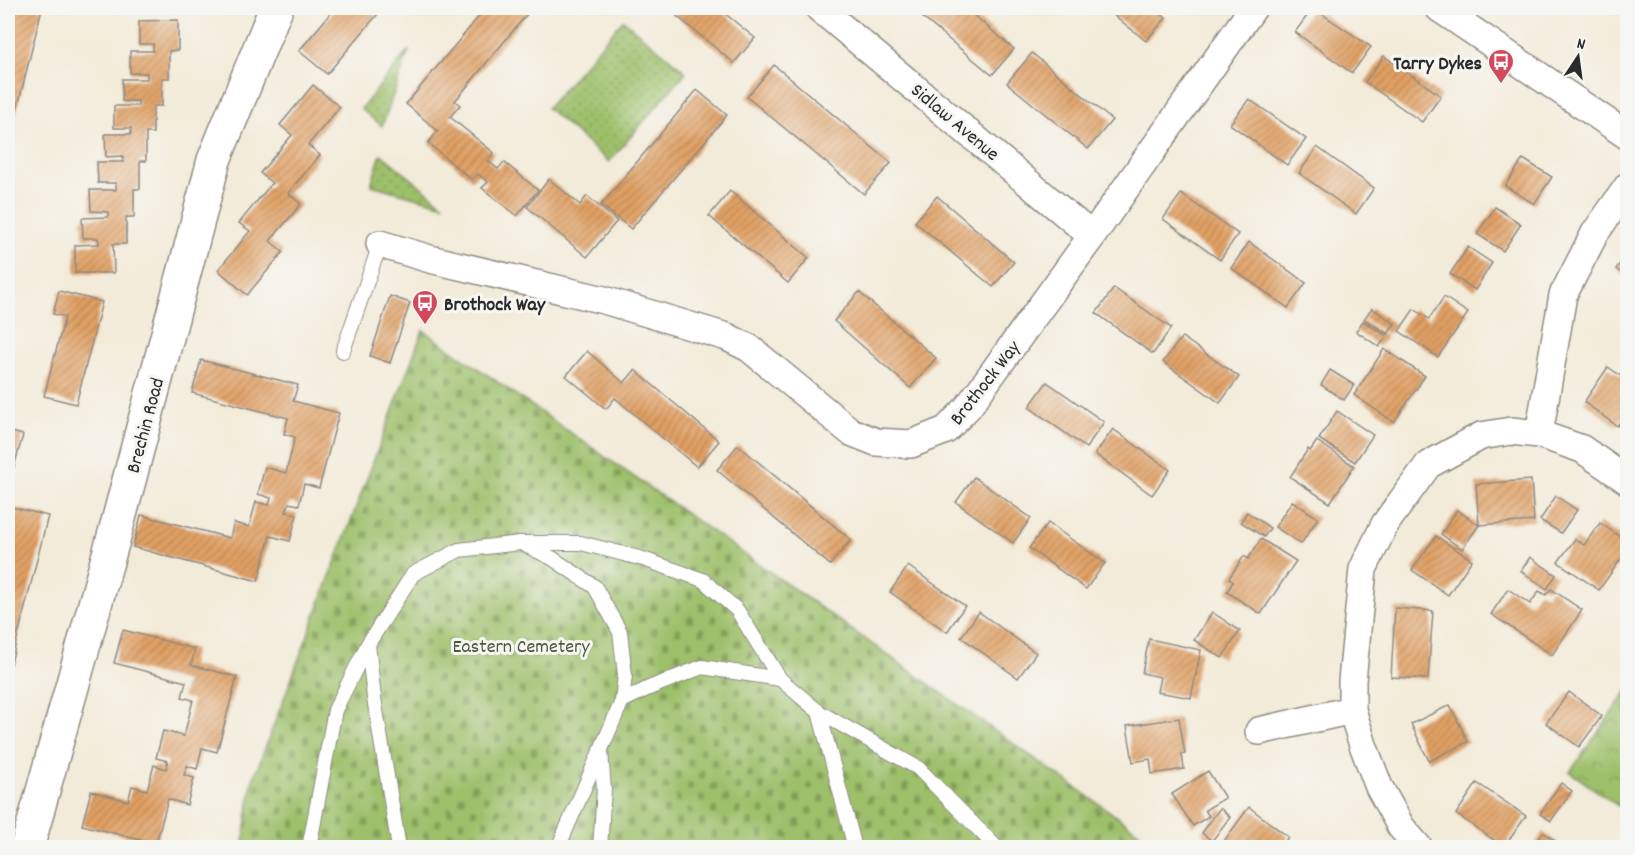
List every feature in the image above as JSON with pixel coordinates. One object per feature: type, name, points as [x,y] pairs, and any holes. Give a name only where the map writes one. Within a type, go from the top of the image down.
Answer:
[{"type":"street","name":"Brechin Road","points":[[27,848],[118,522],[214,160],[276,8]]},
{"type":"street","name":"Sidlaw Avenue","points":[[819,8],[1092,236]]},
{"type":"street","name":"Brothock Way","points":[[380,244],[430,259],[604,300],[727,337],[750,348],[851,432],[876,442],[911,444],[946,430],[968,407],[1092,236],[1252,8]]},
{"type":"street","points":[[1438,8],[1628,136]]},
{"type":"street","points":[[1539,434],[1563,295],[1595,233],[1628,186]]},
{"type":"street","points":[[1419,848],[1401,827],[1379,787],[1352,710],[1352,681],[1363,569],[1385,524],[1428,465],[1481,436],[1511,431],[1539,434],[1582,449],[1628,481]]},
{"type":"street","points":[[1259,731],[1352,710]]},
{"type":"lane","points":[[343,351],[380,244]]},
{"type":"lane","points":[[520,543],[552,558],[595,587],[620,632],[625,675],[622,702],[558,848]]},
{"type":"lane","points":[[309,848],[335,710],[368,644],[413,574],[459,550],[520,543],[581,543],[643,559],[703,580],[737,610],[780,679],[819,712],[918,768],[997,848]]},
{"type":"lane","points":[[368,644],[374,698],[399,848]]},
{"type":"lane","points":[[622,702],[649,688],[702,667],[780,679]]},
{"type":"lane","points":[[819,712],[855,848]]},
{"type":"lane","points":[[600,848],[604,789],[601,749]]},
{"type":"green space","points":[[623,20],[686,72],[609,162],[547,108]]},
{"type":"green space","points":[[409,50],[382,126],[361,109]]},
{"type":"green space","points":[[381,154],[444,205],[371,185]]},
{"type":"green space","name":"Eastern Cemetery","points":[[423,330],[1160,847],[243,848],[252,783]]},
{"type":"green space","points":[[1627,691],[1627,812],[1570,772]]},
{"type":"building","points":[[8,8],[42,8],[8,146]]},
{"type":"building","points":[[335,8],[383,8],[327,74],[299,51]]},
{"type":"building","points":[[486,8],[532,8],[455,101],[460,105],[450,117],[494,153],[488,161],[498,169],[504,162],[538,190],[517,216],[482,188],[488,182],[478,174],[472,180],[428,143],[438,131],[406,104]]},
{"type":"building","points":[[667,8],[718,8],[755,38],[734,63]]},
{"type":"building","points":[[911,8],[965,8],[1014,49],[992,75]]},
{"type":"building","points":[[1105,8],[1154,8],[1166,18],[1146,41]]},
{"type":"building","points":[[1313,8],[1371,47],[1352,73],[1295,32]]},
{"type":"building","points":[[178,20],[178,50],[169,51],[169,78],[162,78],[162,106],[153,106],[153,133],[146,133],[146,161],[140,161],[140,189],[134,189],[134,217],[126,217],[126,244],[113,244],[114,273],[75,273],[75,245],[99,244],[98,238],[83,238],[82,218],[108,217],[108,212],[91,211],[90,190],[116,190],[116,183],[98,183],[97,162],[123,162],[123,156],[106,157],[105,134],[131,134],[131,128],[114,128],[114,106],[138,106],[138,101],[122,101],[122,79],[147,79],[147,73],[130,73],[130,51],[153,51],[153,44],[139,44],[139,21]]},
{"type":"building","points":[[1032,53],[1112,120],[1088,149],[1007,83]]},
{"type":"building","points":[[1384,56],[1441,96],[1422,122],[1365,82]]},
{"type":"building","points":[[774,65],[891,163],[864,194],[747,97]]},
{"type":"building","points":[[313,85],[340,107],[308,145],[320,155],[288,193],[301,204],[270,241],[283,252],[247,295],[218,270],[250,231],[239,223],[272,183],[260,173],[292,135],[280,125]]},
{"type":"building","points":[[697,90],[727,115],[631,229],[601,205]]},
{"type":"building","points":[[1249,99],[1306,139],[1287,165],[1230,124]]},
{"type":"building","points":[[1317,147],[1374,188],[1356,214],[1299,173]]},
{"type":"building","points":[[1523,159],[1552,177],[1534,204],[1505,186]]},
{"type":"building","points":[[549,179],[580,205],[587,196],[617,221],[587,257],[527,207]]},
{"type":"building","points":[[730,191],[809,258],[788,283],[709,216]]},
{"type":"building","points":[[1181,194],[1238,234],[1220,260],[1163,219]]},
{"type":"building","points":[[937,196],[1014,262],[993,287],[915,222]]},
{"type":"building","points":[[1495,207],[1521,224],[1503,251],[1477,234]]},
{"type":"building","points":[[1249,242],[1306,283],[1288,308],[1231,268]]},
{"type":"building","points":[[1468,247],[1492,263],[1475,290],[1450,274]]},
{"type":"building","points":[[1628,252],[1628,277],[1616,269]]},
{"type":"building","points":[[1114,288],[1171,328],[1153,354],[1096,313]]},
{"type":"building","points":[[59,291],[102,302],[76,404],[44,396],[65,317],[53,314]]},
{"type":"building","points":[[859,292],[936,358],[910,388],[834,321]]},
{"type":"building","points":[[390,296],[410,303],[390,363],[370,356]]},
{"type":"building","points":[[1444,297],[1468,313],[1438,357],[1399,331],[1414,309],[1429,319]]},
{"type":"building","points":[[1372,308],[1395,324],[1388,334],[1364,319]]},
{"type":"building","points":[[1363,321],[1387,336],[1379,347],[1356,331]]},
{"type":"building","points":[[1182,337],[1239,377],[1220,403],[1163,362]]},
{"type":"building","points":[[1384,349],[1425,376],[1394,422],[1354,395]]},
{"type":"building","points":[[587,351],[624,383],[635,370],[719,441],[697,467],[615,398],[606,409],[566,376]]},
{"type":"building","points":[[201,360],[298,385],[293,401],[339,413],[319,488],[304,484],[299,505],[289,503],[286,512],[297,514],[290,541],[270,536],[258,581],[133,547],[141,515],[230,538],[234,523],[249,527],[256,502],[269,505],[271,498],[258,494],[265,467],[286,473],[295,437],[284,434],[288,418],[192,393]]},
{"type":"building","points":[[1608,367],[1628,381],[1628,411],[1617,426],[1584,402]]},
{"type":"building","points":[[1330,370],[1354,385],[1344,400],[1321,385]]},
{"type":"building","points":[[1047,382],[1104,422],[1086,448],[1029,407]]},
{"type":"building","points":[[1337,411],[1373,435],[1355,462],[1319,439]]},
{"type":"building","points":[[1113,429],[1170,470],[1152,495],[1095,454]]},
{"type":"building","points":[[8,431],[23,435],[14,467],[8,465]]},
{"type":"building","points":[[1317,441],[1354,466],[1330,503],[1290,477],[1308,449],[1310,451]]},
{"type":"building","points":[[738,445],[851,540],[830,565],[717,470]]},
{"type":"building","points":[[974,477],[1031,518],[1013,543],[956,502]]},
{"type":"building","points":[[1531,480],[1534,521],[1479,525],[1476,484]]},
{"type":"building","points":[[1556,496],[1577,510],[1561,533],[1540,520]]},
{"type":"building","points":[[1292,501],[1318,518],[1301,544],[1275,527]]},
{"type":"building","points":[[8,506],[48,516],[8,675]]},
{"type":"building","points":[[1457,510],[1479,525],[1462,549],[1441,534]]},
{"type":"building","points":[[1247,512],[1270,528],[1264,537],[1241,522]]},
{"type":"building","points":[[1048,523],[1105,563],[1086,589],[1029,548]]},
{"type":"building","points":[[1600,523],[1628,542],[1628,549],[1599,590],[1558,562],[1575,539],[1584,545]]},
{"type":"building","points":[[1436,536],[1472,560],[1448,595],[1412,570]]},
{"type":"building","points":[[1261,539],[1296,561],[1261,614],[1227,592],[1233,582],[1229,578],[1244,556],[1248,559]]},
{"type":"building","points":[[1530,557],[1556,575],[1547,589],[1521,571]]},
{"type":"building","points":[[908,566],[965,606],[947,632],[890,592]]},
{"type":"building","points":[[1508,589],[1530,604],[1539,591],[1546,595],[1551,589],[1582,610],[1552,655],[1491,614]]},
{"type":"building","points":[[1395,608],[1433,611],[1428,679],[1391,677]]},
{"type":"building","points":[[979,612],[1036,653],[1018,678],[961,637]]},
{"type":"building","points":[[1212,612],[1240,631],[1222,658],[1194,640]]},
{"type":"building","points":[[123,630],[195,649],[191,665],[237,677],[217,752],[202,748],[197,769],[187,766],[184,775],[194,778],[187,805],[168,799],[156,844],[82,825],[91,791],[128,801],[132,786],[147,790],[154,765],[166,769],[168,761],[156,758],[163,731],[184,736],[193,700],[182,697],[186,682],[114,663]]},
{"type":"building","points":[[1149,639],[1201,650],[1191,698],[1157,692],[1160,677],[1142,673]]},
{"type":"building","points":[[1569,692],[1602,716],[1579,747],[1546,723]]},
{"type":"building","points":[[1450,705],[1468,742],[1429,761],[1411,724]]},
{"type":"building","points":[[1179,718],[1185,754],[1182,754],[1184,769],[1152,774],[1150,759],[1133,762],[1127,726]]},
{"type":"building","points":[[1208,771],[1225,798],[1205,810],[1209,816],[1193,826],[1172,794]]},
{"type":"building","points":[[1477,783],[1526,816],[1504,847],[1456,814]]},
{"type":"building","points":[[1561,783],[1572,791],[1551,821],[1540,814]]},
{"type":"building","points":[[1249,807],[1288,837],[1281,848],[1219,848]]},
{"type":"building","points":[[1220,808],[1230,817],[1212,841],[1202,833]]},
{"type":"building","points":[[1543,832],[1564,848],[1532,848]]},
{"type":"place","name":"Tarry Dykes","points":[[1501,85]]},
{"type":"place","name":"Brothock Way","points":[[425,326]]}]
